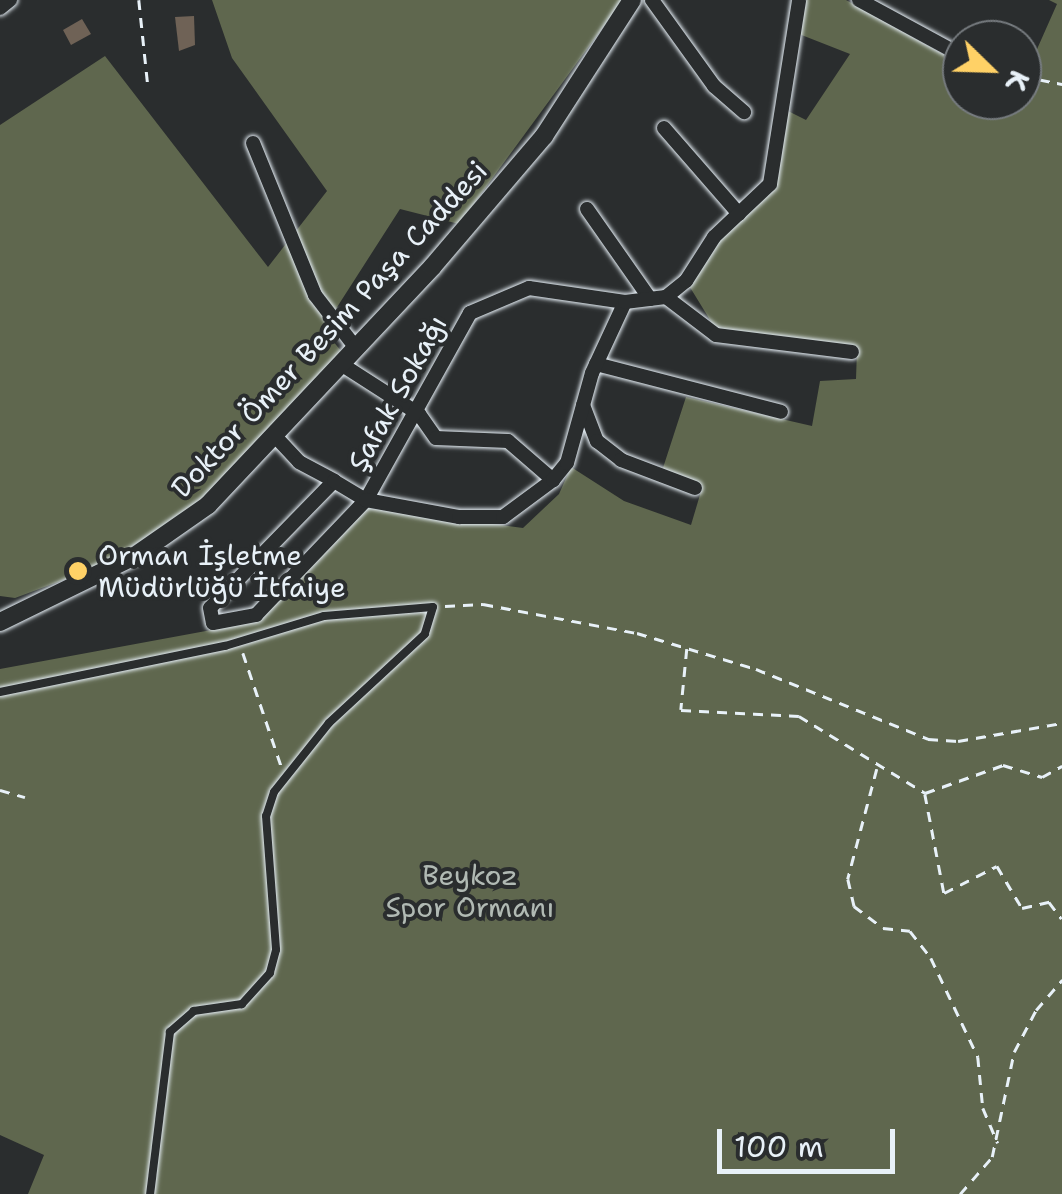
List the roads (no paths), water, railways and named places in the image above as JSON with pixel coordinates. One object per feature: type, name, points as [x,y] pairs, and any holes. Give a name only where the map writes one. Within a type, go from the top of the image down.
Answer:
[{"type":"street","points":[[0,8],[10,0]]},
{"type":"street","name":"Doktor Ömer Besim Paşa Caddesi","points":[[0,622],[175,531],[274,435],[544,136],[632,0]]},
{"type":"street","points":[[652,0],[714,86],[744,112]]},
{"type":"street","points":[[658,298],[774,173],[782,81],[799,0]]},
{"type":"street","points":[[868,2],[942,45]]},
{"type":"street","points":[[664,128],[738,214]]},
{"type":"street","points":[[252,144],[315,295],[356,348]]},
{"type":"street","points":[[587,209],[658,298],[716,335],[852,352]]},
{"type":"street","name":"Şafak Sokağı","points":[[334,481],[210,608],[213,623],[256,615],[366,500],[408,421],[419,414],[470,313],[492,299],[529,288],[626,302],[658,298]]},
{"type":"street","points":[[274,435],[299,462],[366,500],[459,517],[502,517],[553,480],[568,463],[596,364],[626,302]]},
{"type":"street","points":[[341,364],[419,414],[436,438],[508,441],[553,480]]},
{"type":"street","points":[[596,364],[781,412]]},
{"type":"street","points":[[583,405],[597,441],[621,460],[694,488]]},
{"type":"street","points":[[0,605],[52,595]]},
{"type":"lane","points":[[0,692],[239,642],[324,616],[433,607],[425,634],[284,774],[266,816],[276,950],[270,973],[242,1004],[194,1012],[170,1032],[150,1194]]},
{"type":"place","name":"Orman İşletme Müdürlüğü İtfaiye","points":[[78,571]]},
{"type":"park label","name":"Beykoz Spor Ormanı","points":[[470,891]]}]
